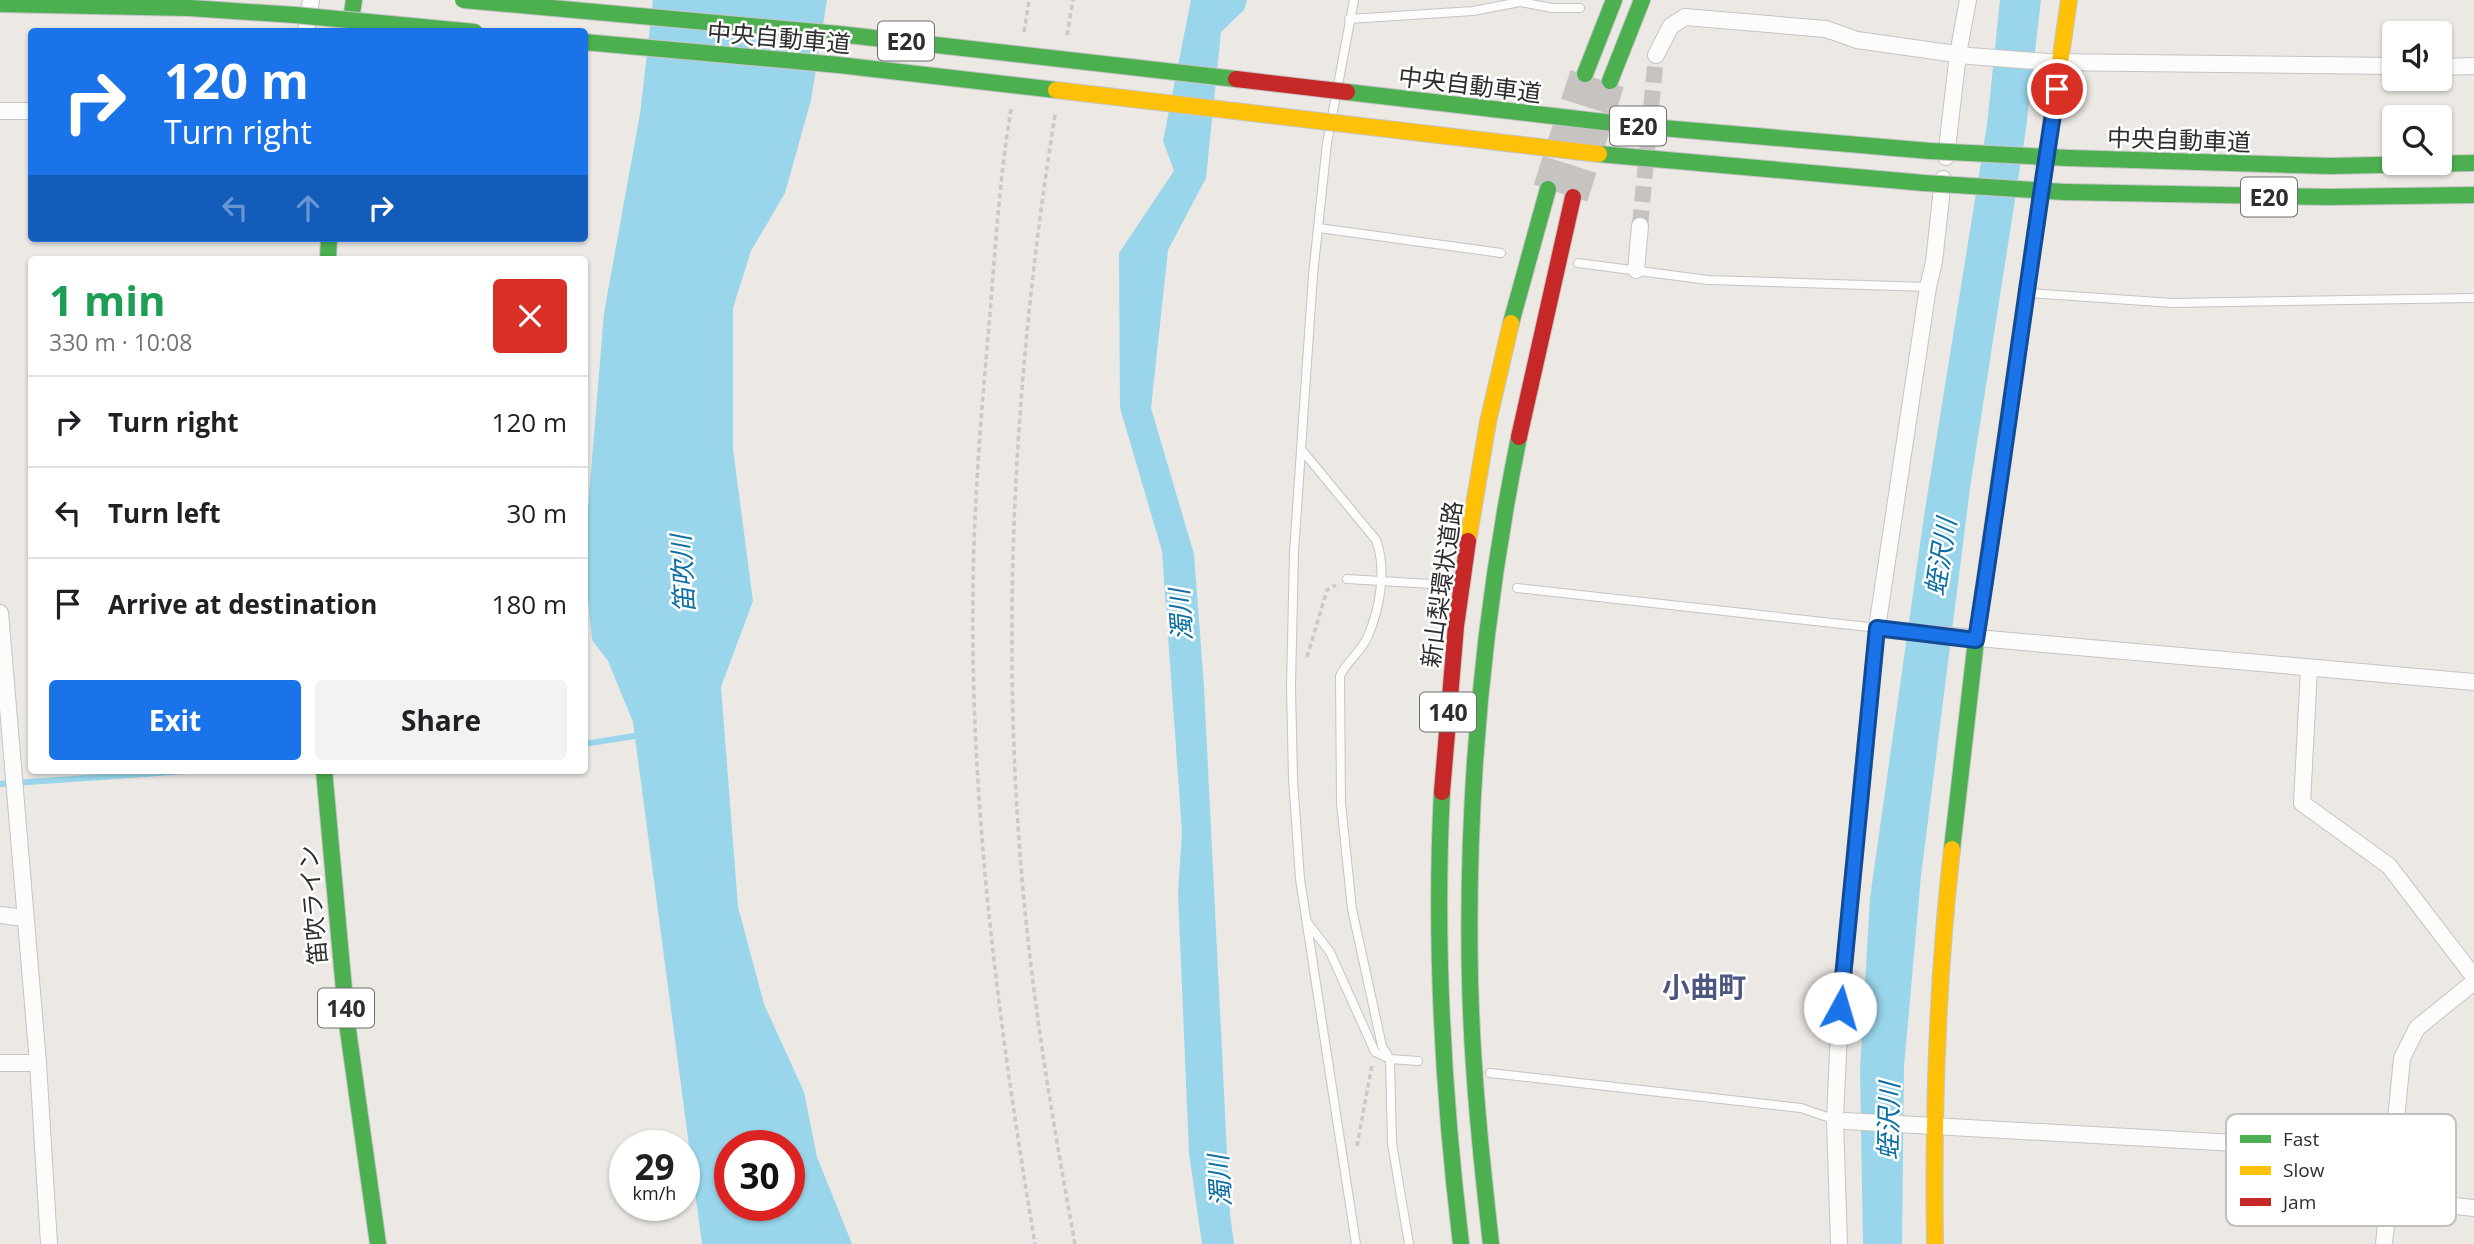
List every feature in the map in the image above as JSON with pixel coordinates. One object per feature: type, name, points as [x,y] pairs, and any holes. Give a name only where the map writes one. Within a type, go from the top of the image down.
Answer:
[{"type":"main road","points":[[350,28],[354,0]]},
{"type":"main road","name":"中央自動車道","points":[[463,0],[839,34],[1639,127],[1930,151],[2330,166],[2474,163]]},
{"type":"main road","points":[[1585,74],[1614,0]]},
{"type":"main road","points":[[1610,81],[1642,0]]},
{"type":"main road","points":[[1935,1244],[1929,1125],[1944,918],[1971,639],[2010,415],[2055,63],[2069,0]]},
{"type":"main road","points":[[0,4],[189,8],[433,28]]},
{"type":"main road","name":"中央自動車道","points":[[588,42],[839,65],[1635,158],[1924,183],[2064,191],[2275,197],[2474,195]]},
{"type":"main road","name":"新山梨環状道路","points":[[1461,1244],[1446,1111],[1440,989],[1440,876],[1451,680],[1469,531],[1488,421],[1548,189]]},
{"type":"main road","name":"新山梨環状道路","points":[[1491,1244],[1475,1099],[1469,986],[1470,881],[1483,652],[1519,423],[1573,197]]},
{"type":"main road","name":"笛吹ライン","points":[[324,774],[347,1023],[378,1244]]},
{"type":"street","points":[[307,28],[311,0]]},
{"type":"street","points":[[1839,1244],[1840,1008],[1882,629],[1927,287],[1934,262],[1964,55],[1968,0]]},
{"type":"street","points":[[1656,55],[1666,23],[1685,17],[1826,29],[1857,40],[1964,55],[2055,63],[2382,66]]},
{"type":"street","points":[[2452,66],[2474,66]]},
{"type":"street","points":[[0,111],[28,111]]},
{"type":"street","points":[[1636,270],[1640,226]]},
{"type":"street","points":[[0,613],[38,1063],[49,1244]]},
{"type":"street","points":[[1882,629],[2471,684]]},
{"type":"street","points":[[2309,668],[2302,803],[2389,866],[2474,980],[2417,1028],[2403,1058],[2397,1114]]},
{"type":"street","points":[[0,915],[24,918]]},
{"type":"street","points":[[0,1063],[38,1063]]},
{"type":"street","points":[[1840,1121],[2226,1142]]},
{"type":"street","points":[[2456,1206],[2474,1208]]},
{"type":"street","points":[[2384,1244],[2386,1226]]},
{"type":"lane","points":[[1354,0],[1327,143],[1319,228],[1301,449],[1291,686],[1293,779],[1306,921],[1356,1244]]},
{"type":"lane","points":[[1349,19],[1473,11],[1520,2],[1580,8]]},
{"type":"lane","points":[[1319,228],[1501,253]]},
{"type":"lane","points":[[1578,262],[1708,280],[1927,287]]},
{"type":"lane","points":[[2024,293],[2173,303],[2474,298]]},
{"type":"lane","points":[[1301,449],[1376,540],[1382,555],[1381,581],[1368,638],[1346,664],[1340,676],[1341,803],[1352,909],[1382,1046],[1390,1059],[1392,1143],[1409,1244]]},
{"type":"lane","points":[[1347,579],[1448,585]]},
{"type":"lane","points":[[1517,588],[1882,629]]},
{"type":"lane","points":[[1306,921],[1330,952],[1375,1052],[1390,1059],[1418,1061]]},
{"type":"lane","points":[[1490,1073],[1801,1108],[1840,1121]]},
{"type":"path","points":[[1022,40],[1029,0]]},
{"type":"path","points":[[1067,40],[1073,0]]},
{"type":"path","points":[[1056,106],[1020,408],[1012,603],[1018,814],[1025,909],[1038,1021],[1075,1244]]},
{"type":"path","points":[[1011,107],[1002,161],[984,382],[972,589],[979,791],[990,937],[1010,1098],[1035,1244]]},
{"type":"path","points":[[1291,686],[1301,676],[1327,590],[1347,579]]},
{"type":"path","points":[[1356,1148],[1375,1052]]},
{"type":"water","name":"笛吹川","points":[[653,0],[827,0],[811,100],[785,193],[751,251],[733,308],[733,449],[753,601],[721,687],[738,907],[764,1004],[804,1092],[817,1157],[852,1244],[702,1244],[699,1221],[700,1130],[687,1130],[633,722],[608,661],[592,640],[588,598],[588,508],[604,313],[640,114]]},
{"type":"water","name":"濁川","points":[[1191,0],[1247,0],[1244,10],[1221,32],[1206,178],[1168,250],[1151,408],[1194,554],[1204,687],[1230,1214],[1234,1244],[1202,1244],[1189,1153],[1178,894],[1182,832],[1162,551],[1120,408],[1119,253],[1174,171],[1163,141]]},
{"type":"water","name":"蛭沢川","points":[[2000,0],[2041,0],[2026,129],[1970,488],[1921,876],[1904,1067],[1902,1244],[1863,1244],[1860,1070],[1870,898],[1924,516],[1987,125]]},
{"type":"waterway","points":[[588,743],[641,735]]},
{"type":"waterway","points":[[0,784],[144,774]]},
{"type":"tunnel","points":[[1640,226],[1656,55]]},
{"type":"tunnel","points":[[1548,189],[1585,74]]},
{"type":"tunnel","points":[[1573,197],[1610,81]]},
{"type":"traffic: fast","points":[[350,28],[354,0]]},
{"type":"traffic: fast","points":[[463,0],[839,34],[1236,79]]},
{"type":"traffic: fast","points":[[1585,74],[1614,0]]},
{"type":"traffic: fast","points":[[1610,81],[1642,0]]},
{"type":"traffic: fast","points":[[0,4],[189,8],[295,15]]},
{"type":"traffic: fast","points":[[295,15],[433,28]]},
{"type":"traffic: fast","points":[[588,42],[839,65],[1056,90]]},
{"type":"traffic: fast","points":[[1347,92],[1639,126],[1930,151]]},
{"type":"traffic: fast","points":[[1930,151],[2069,158]]},
{"type":"traffic: fast","points":[[1599,154],[1924,183]]},
{"type":"traffic: fast","points":[[2069,158],[2330,166],[2474,163]]},
{"type":"traffic: fast","points":[[1924,183],[2064,192]]},
{"type":"traffic: fast","points":[[1511,323],[1548,189]]},
{"type":"traffic: fast","points":[[2064,192],[2328,197],[2474,195]]},
{"type":"traffic: fast","points":[[328,256],[329,242]]},
{"type":"traffic: fast","points":[[1952,849],[1976,640],[2020,338]]},
{"type":"traffic: fast","points":[[1491,1244],[1473,1046],[1469,912],[1471,844],[1479,707],[1487,639],[1506,504],[1519,437]]},
{"type":"traffic: fast","points":[[324,774],[347,1023],[378,1244]]},
{"type":"traffic: fast","points":[[1442,792],[1439,906],[1442,1019],[1449,1131],[1461,1244]]},
{"type":"traffic: slow","points":[[2020,338],[2069,0]]},
{"type":"traffic: slow","points":[[1056,90],[1345,124]]},
{"type":"traffic: slow","points":[[1345,124],[1599,154]]},
{"type":"traffic: slow","points":[[1468,541],[1488,422],[1511,323]]},
{"type":"traffic: slow","points":[[1935,1244],[1937,1046],[1952,849]]},
{"type":"traffic: jam","points":[[1236,79],[1347,92]]},
{"type":"traffic: jam","points":[[1519,437],[1573,197]]},
{"type":"traffic: jam","points":[[1442,792],[1456,626],[1468,541]]},
{"type":"district","name":"小曲町","points":[[1704,986]]},
{"type":"route","points":[[1840,1008],[1877,628],[1976,640],[2010,415],[2024,293],[2057,89]]}]
